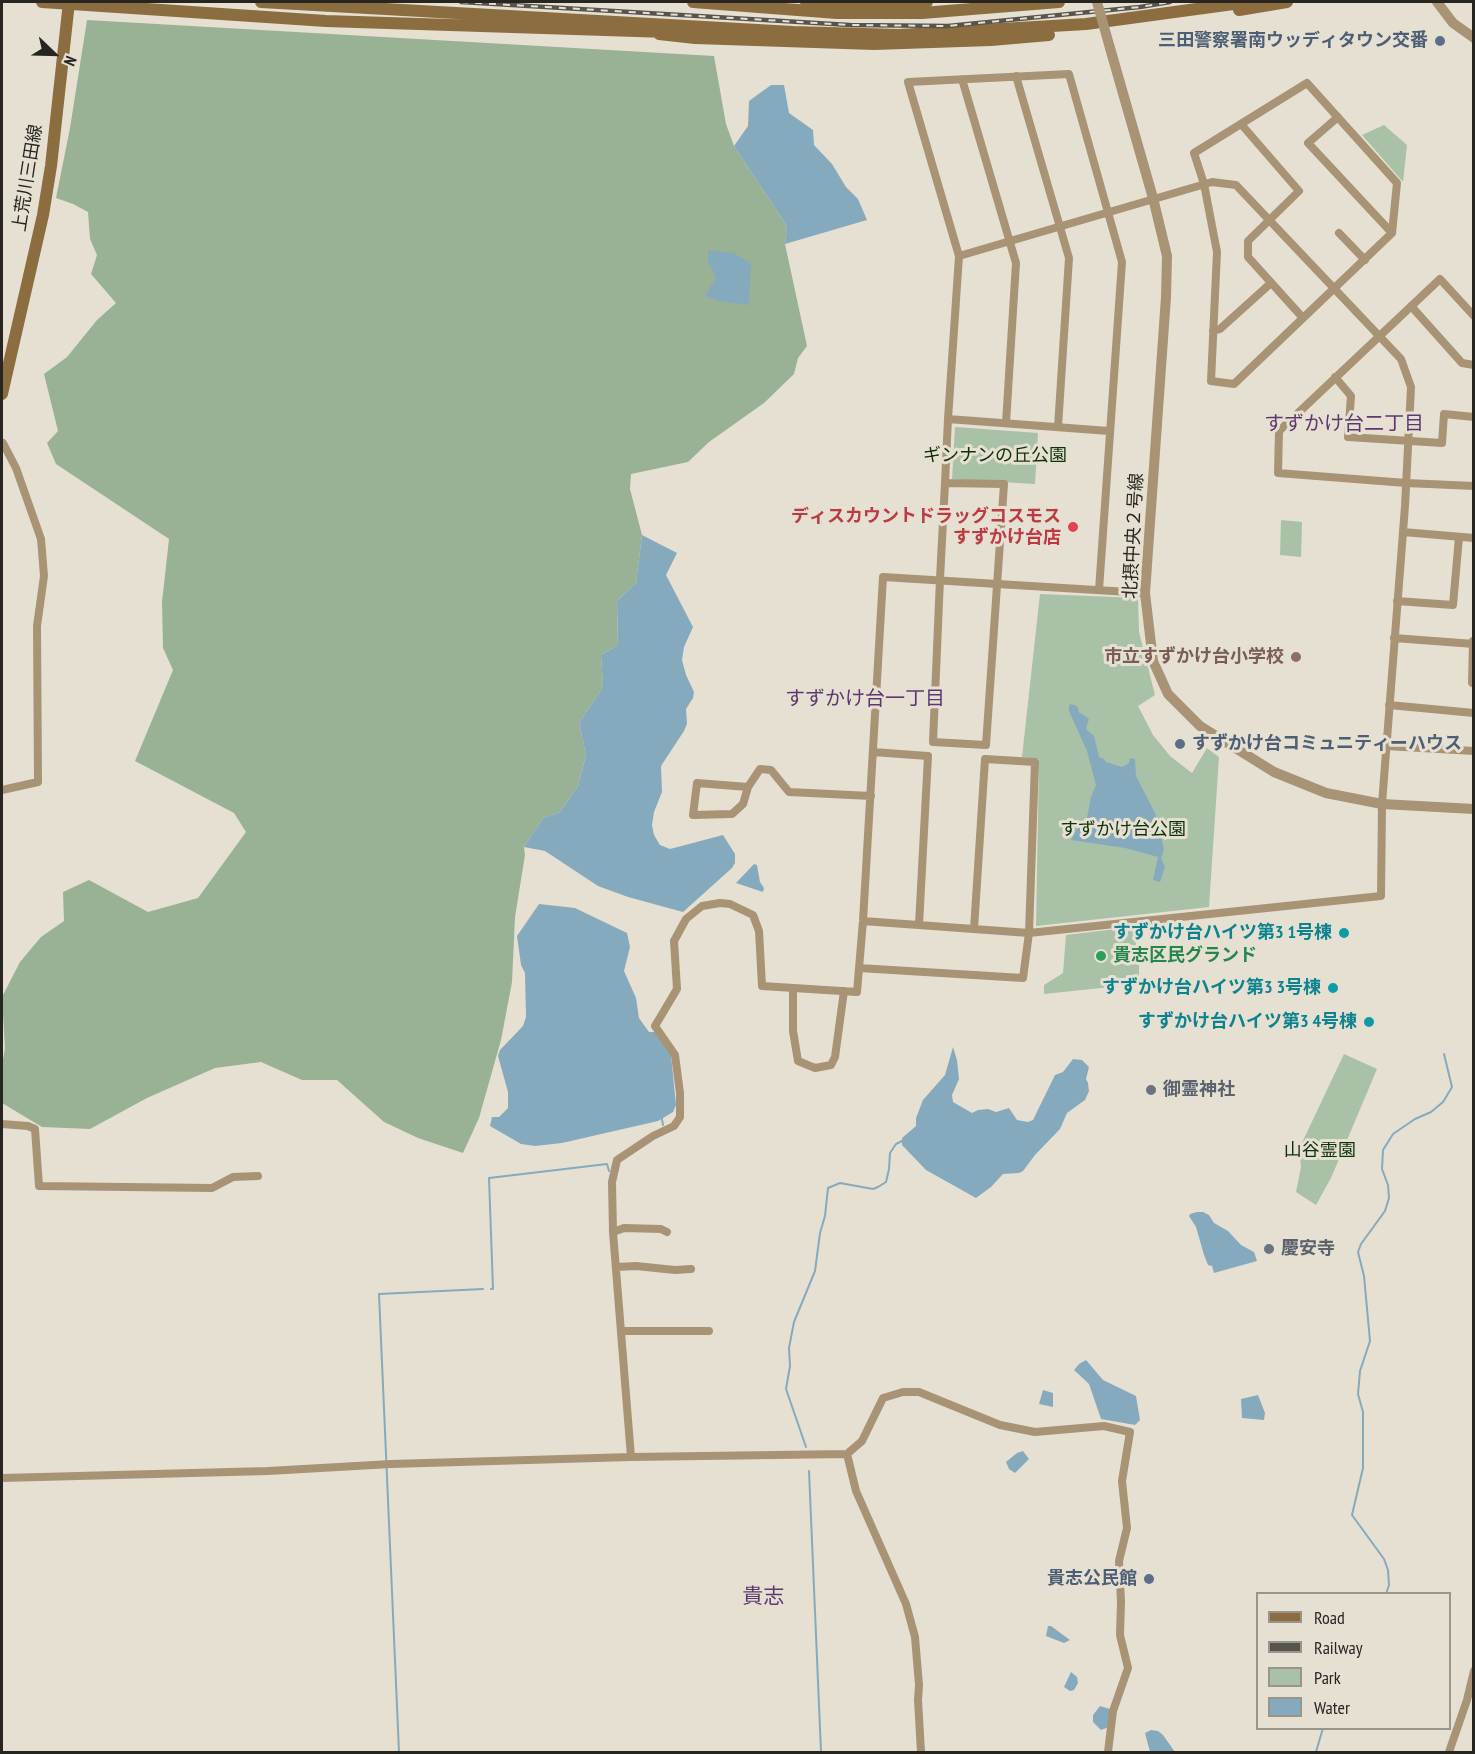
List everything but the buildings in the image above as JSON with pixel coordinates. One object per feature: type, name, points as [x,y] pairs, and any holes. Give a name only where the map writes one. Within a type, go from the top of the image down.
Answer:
[{"type":"main road","points":[[42,2],[69,2],[326,21],[643,32],[766,31]]},
{"type":"main road","name":"上荒川三田線","points":[[2,393],[43,215],[51,166],[69,2]]},
{"type":"main road","points":[[261,2],[766,31],[899,35],[1074,25],[1248,2]]},
{"type":"main road","points":[[693,2],[837,12],[922,14],[1059,2]]},
{"type":"main road","points":[[806,2],[927,2]]},
{"type":"main road","points":[[643,32],[695,38],[808,43],[948,42],[1090,31],[1287,2]]},
{"type":"street","name":"北摂中央２号線","points":[[1097,2],[1153,198],[1167,256],[1145,593],[1153,661],[1168,694],[1200,726],[1274,772],[1326,793],[1382,804],[1473,809]]},
{"type":"street","points":[[1437,2],[1453,23],[1473,38]]},
{"type":"street","points":[[945,483],[1004,484],[987,745],[933,742],[940,579],[948,419],[959,256],[908,82],[1070,74],[1122,262],[1099,590]]},
{"type":"street","points":[[1016,76],[1069,258],[1058,427]]},
{"type":"street","points":[[962,79],[1016,263],[1006,423]]},
{"type":"street","points":[[1307,83],[1338,117],[1397,183],[1392,233],[1234,384],[1211,381],[1216,252],[1204,184],[1194,153],[1307,83]]},
{"type":"street","points":[[1338,117],[1308,143],[1392,233]]},
{"type":"street","points":[[1240,124],[1299,191],[1248,241],[1248,258],[1304,318]]},
{"type":"street","points":[[863,921],[1029,933],[1381,896],[1382,804],[1403,532],[1411,387],[1401,359],[1236,185],[1212,182],[1204,184],[959,256]]},
{"type":"street","points":[[1339,233],[1365,260]]},
{"type":"street","points":[[1473,316],[1440,279],[1279,431],[1278,473],[1473,486]]},
{"type":"street","points":[[1213,331],[1220,329],[1271,283]]},
{"type":"street","points":[[1411,306],[1462,363],[1473,365]]},
{"type":"street","points":[[1335,377],[1351,396],[1348,437],[1442,443],[1444,414],[1473,417]]},
{"type":"street","points":[[948,419],[1110,430]]},
{"type":"street","points":[[2,444],[16,468],[41,538],[44,576],[37,626],[38,782],[2,790]]},
{"type":"street","points":[[1403,532],[1473,538]]},
{"type":"street","points":[[1397,601],[1453,606],[1459,537]]},
{"type":"street","points":[[632,1457],[613,1232],[612,1182],[617,1160],[653,1136],[674,1126],[680,1117],[680,1093],[675,1055],[655,1026],[677,989],[674,941],[686,919],[702,906],[730,904],[753,915],[759,931],[762,986],[857,992],[883,577],[1145,593]]},
{"type":"street","points":[[1394,638],[1473,643],[1473,684]]},
{"type":"street","points":[[1389,705],[1473,713]]},
{"type":"street","points":[[1386,746],[1473,751]]},
{"type":"street","points":[[873,752],[928,756],[919,925]]},
{"type":"street","points":[[859,968],[1023,978],[1029,933],[1035,762],[985,759],[974,929]]},
{"type":"street","points":[[748,787],[697,783],[693,815],[732,814],[743,804],[748,787],[760,768],[771,770],[789,792],[870,796]]},
{"type":"street","points":[[793,988],[793,1031],[798,1061],[815,1068],[831,1065],[835,1057],[844,991]]},
{"type":"street","points":[[2,1124],[28,1126],[35,1129],[39,1186],[212,1188],[233,1177],[258,1176]]},
{"type":"street","points":[[613,1232],[624,1228],[661,1229],[667,1232]]},
{"type":"street","points":[[616,1267],[691,1269]]},
{"type":"street","points":[[621,1331],[709,1331]]},
{"type":"street","points":[[2,1478],[278,1471],[386,1464],[632,1457],[847,1454],[861,1441],[883,1398],[903,1392],[919,1392],[1000,1425],[1035,1432],[1104,1426],[1130,1432],[1122,1481],[1126,1528],[1119,1561],[1120,1635],[1128,1668],[1113,1712],[1108,1752]]},
{"type":"street","points":[[847,1454],[856,1491],[906,1604],[915,1637],[920,1686],[918,1707],[921,1752]]},
{"type":"street","points":[[1449,1752],[1467,1700],[1473,1671]]},
{"type":"green space","points":[[87,20],[714,56],[726,124],[734,146],[787,226],[785,244],[807,346],[798,358],[794,374],[764,403],[709,442],[688,462],[631,474],[630,489],[642,535],[636,583],[617,601],[618,645],[601,655],[603,687],[579,723],[586,755],[578,786],[560,812],[543,818],[524,847],[525,855],[515,917],[512,982],[501,1040],[479,1118],[463,1153],[418,1138],[384,1122],[337,1080],[302,1080],[261,1062],[215,1068],[147,1098],[90,1129],[42,1127],[2,1103],[2,1065],[5,1048],[2,997],[20,962],[41,937],[64,921],[63,892],[89,880],[148,912],[198,898],[246,832],[234,813],[135,761],[173,670],[163,648],[162,602],[169,539],[56,464],[47,443],[58,431],[44,374],[67,357],[97,320],[116,303],[91,274],[97,255],[90,239],[88,212],[56,198]]},
{"type":"green space","points":[[1384,125],[1407,145],[1403,182],[1362,135]]},
{"type":"green space","name":"ギンナンの丘公園","points":[[955,427],[1038,433],[1035,484],[952,479]]},
{"type":"green space","points":[[1281,520],[1302,522],[1301,557],[1280,555]]},
{"type":"green space","name":"すずかけ台公園","points":[[1040,594],[1138,598],[1139,632],[1155,695],[1138,706],[1153,735],[1170,756],[1192,773],[1207,748],[1219,757],[1209,907],[1036,926],[1039,759],[1022,757]]},
{"type":"green space","name":"貴志区民グランド","points":[[1133,927],[1139,962],[1139,984],[1044,994],[1044,985],[1063,973],[1066,935]]},
{"type":"green space","name":"山谷霊園","points":[[1344,1054],[1377,1069],[1331,1178],[1316,1205],[1296,1192],[1301,1167],[1299,1149]]},
{"type":"water","points":[[771,85],[784,85],[789,113],[813,130],[814,145],[832,164],[846,187],[858,199],[867,220],[785,244],[787,226],[734,146],[748,126],[749,101]]},
{"type":"water","points":[[708,250],[734,253],[751,263],[749,305],[724,302],[705,296],[716,278],[708,260]]},
{"type":"water","points":[[642,535],[677,553],[666,575],[693,627],[684,647],[682,660],[694,692],[693,698],[686,709],[687,724],[684,731],[661,766],[662,792],[654,812],[652,825],[654,835],[660,845],[670,849],[723,835],[735,854],[735,863],[732,868],[683,912],[598,886],[545,851],[524,847],[543,818],[560,812],[578,786],[586,755],[579,723],[603,687],[601,655],[618,645],[617,601],[636,583]]},
{"type":"water","points":[[1071,704],[1077,706],[1079,712],[1089,719],[1086,729],[1094,736],[1099,757],[1122,767],[1129,763],[1130,758],[1135,759],[1136,776],[1155,813],[1164,849],[1161,858],[1165,867],[1160,882],[1153,880],[1158,857],[1125,848],[1071,840],[1076,830],[1086,823],[1096,785],[1087,751],[1069,711]]},
{"type":"water","points":[[754,864],[757,865],[760,882],[764,888],[763,892],[736,883]]},
{"type":"water","points":[[539,904],[575,908],[627,933],[630,947],[624,971],[636,998],[639,1018],[649,1032],[656,1032],[671,1055],[676,1105],[673,1112],[658,1121],[562,1143],[535,1146],[521,1144],[490,1126],[492,1117],[499,1117],[508,1108],[508,1092],[498,1056],[500,1050],[523,1026],[526,1017],[525,973],[521,965],[517,936]]},
{"type":"water","points":[[953,1047],[959,1079],[952,1095],[953,1102],[972,1113],[988,1109],[996,1112],[1009,1108],[1017,1120],[1028,1122],[1033,1120],[1055,1075],[1063,1072],[1073,1059],[1082,1060],[1089,1067],[1086,1079],[1089,1091],[1085,1100],[1067,1113],[1060,1129],[1023,1171],[1003,1174],[976,1198],[926,1170],[902,1145],[902,1138],[916,1126],[916,1118],[923,1100],[945,1075]]},
{"type":"water","points":[[1197,1212],[1209,1215],[1214,1223],[1228,1231],[1241,1245],[1254,1252],[1257,1261],[1214,1273],[1212,1266],[1208,1265],[1196,1227],[1189,1216]]},
{"type":"water","points":[[1086,1360],[1103,1380],[1136,1396],[1140,1420],[1135,1425],[1101,1419],[1089,1384],[1074,1370]]},
{"type":"water","points":[[1043,1390],[1053,1393],[1053,1407],[1039,1404]]},
{"type":"water","points":[[1258,1395],[1265,1413],[1264,1420],[1242,1418],[1241,1399]]},
{"type":"water","points":[[1023,1451],[1029,1459],[1015,1473],[1009,1469],[1006,1462]]},
{"type":"water","points":[[1048,1626],[1070,1640],[1064,1643],[1046,1636]]},
{"type":"water","points":[[1071,1672],[1077,1677],[1078,1683],[1074,1690],[1070,1691],[1064,1687]]},
{"type":"water","points":[[1100,1706],[1110,1709],[1109,1727],[1101,1730],[1093,1722],[1093,1715]]},
{"type":"water","points":[[1151,1730],[1163,1735],[1175,1752],[1150,1752],[1145,1733]]},
{"type":"waterway","points":[[1387,1592],[1389,1585],[1388,1570],[1384,1559],[1352,1515],[1363,1468],[1363,1412],[1358,1394],[1360,1371],[1370,1341],[1364,1276],[1358,1252],[1361,1244],[1385,1211],[1389,1198],[1388,1185],[1382,1169],[1383,1150],[1393,1134],[1415,1119],[1431,1112],[1443,1102],[1452,1087],[1444,1054]]},
{"type":"waterway","points":[[662,1119],[663,1125]]},
{"type":"waterway","points":[[806,1447],[786,1389],[790,1366],[789,1348],[794,1322],[815,1271],[828,1188],[840,1183],[873,1189],[886,1182],[890,1153],[896,1144],[902,1141]]},
{"type":"waterway","points":[[491,1289],[493,1289],[489,1178],[607,1164],[609,1171]]},
{"type":"waterway","points":[[399,1752],[379,1294],[483,1289]]},
{"type":"waterway","points":[[809,1471],[821,1752]]},
{"type":"waterway","points":[[1316,1752],[1322,1730]]},
{"type":"railway","points":[[461,2],[850,25],[948,26],[1170,2]]},
{"type":"place","name":"三田警察署南ウッディタウン交番","points":[[1440,41]]},
{"type":"place","name":"ディスカウントドラッグコスモス すずかけ台店","points":[[1073,527]]},
{"type":"place","name":"市立すずかけ台小学校","points":[[1296,657]]},
{"type":"place","name":"すずかけ台コミュニティーハウス","points":[[1180,744]]},
{"type":"place","name":"すずかけ台ハイツ第3 1号棟","points":[[1344,933]]},
{"type":"place","name":"貴志区民グランド","points":[[1101,956]]},
{"type":"place","name":"すずかけ台ハイツ第3 3号棟","points":[[1333,988]]},
{"type":"place","name":"すずかけ台ハイツ第3 4号棟","points":[[1369,1022]]},
{"type":"place","name":"御霊神社","points":[[1151,1090]]},
{"type":"place","name":"慶安寺","points":[[1269,1249]]},
{"type":"place","name":"貴志公民館","points":[[1149,1579]]},
{"type":"district","name":"すずかけ台二丁目","points":[[1344,424]]},
{"type":"district","name":"すずかけ台一丁目","points":[[865,699]]},
{"type":"district","name":"貴志","points":[[763,1597]]}]
